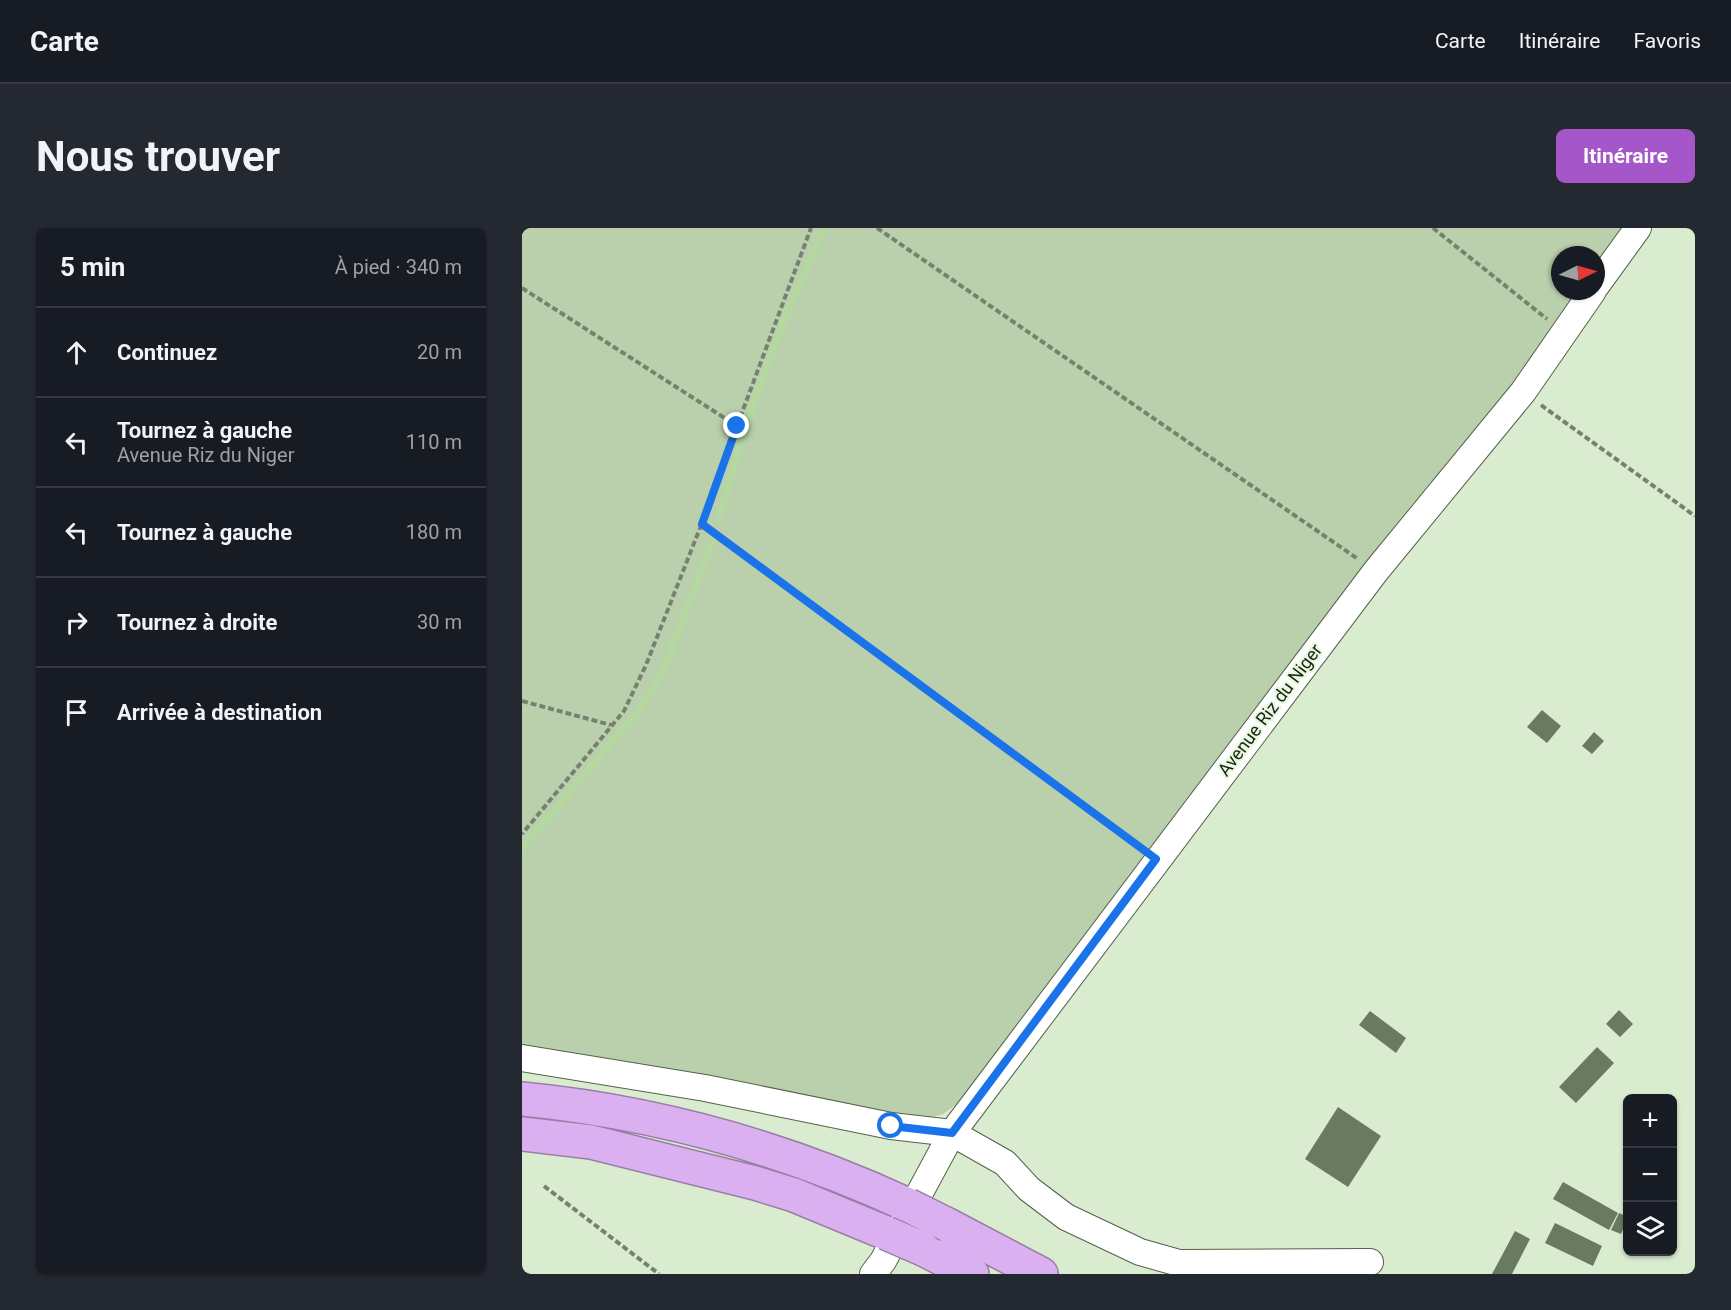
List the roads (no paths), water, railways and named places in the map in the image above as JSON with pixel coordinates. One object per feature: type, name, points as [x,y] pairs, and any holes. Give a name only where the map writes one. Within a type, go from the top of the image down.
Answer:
[{"type":"highway","points":[[522,1100],[561,1103],[702,1131],[809,1163],[908,1205],[1041,1274]]},
{"type":"highway","points":[[522,1134],[591,1142],[794,1195],[923,1249],[972,1274]]},
{"type":"street","points":[[1605,274],[1638,228]]},
{"type":"street","name":"Avenue Riz du Niger","points":[[873,1274],[884,1261],[952,1133],[1156,859],[1376,570],[1523,392],[1586,300]]},
{"type":"street","points":[[522,1058],[705,1088],[891,1126],[952,1133],[1005,1163],[1029,1189],[1066,1217],[1140,1252],[1179,1263],[1198,1265],[1371,1262]]},
{"type":"waterway","points":[[720,517],[741,443],[779,334],[825,228]]},
{"type":"waterway","points":[[522,849],[639,710],[662,674],[714,538]]}]
